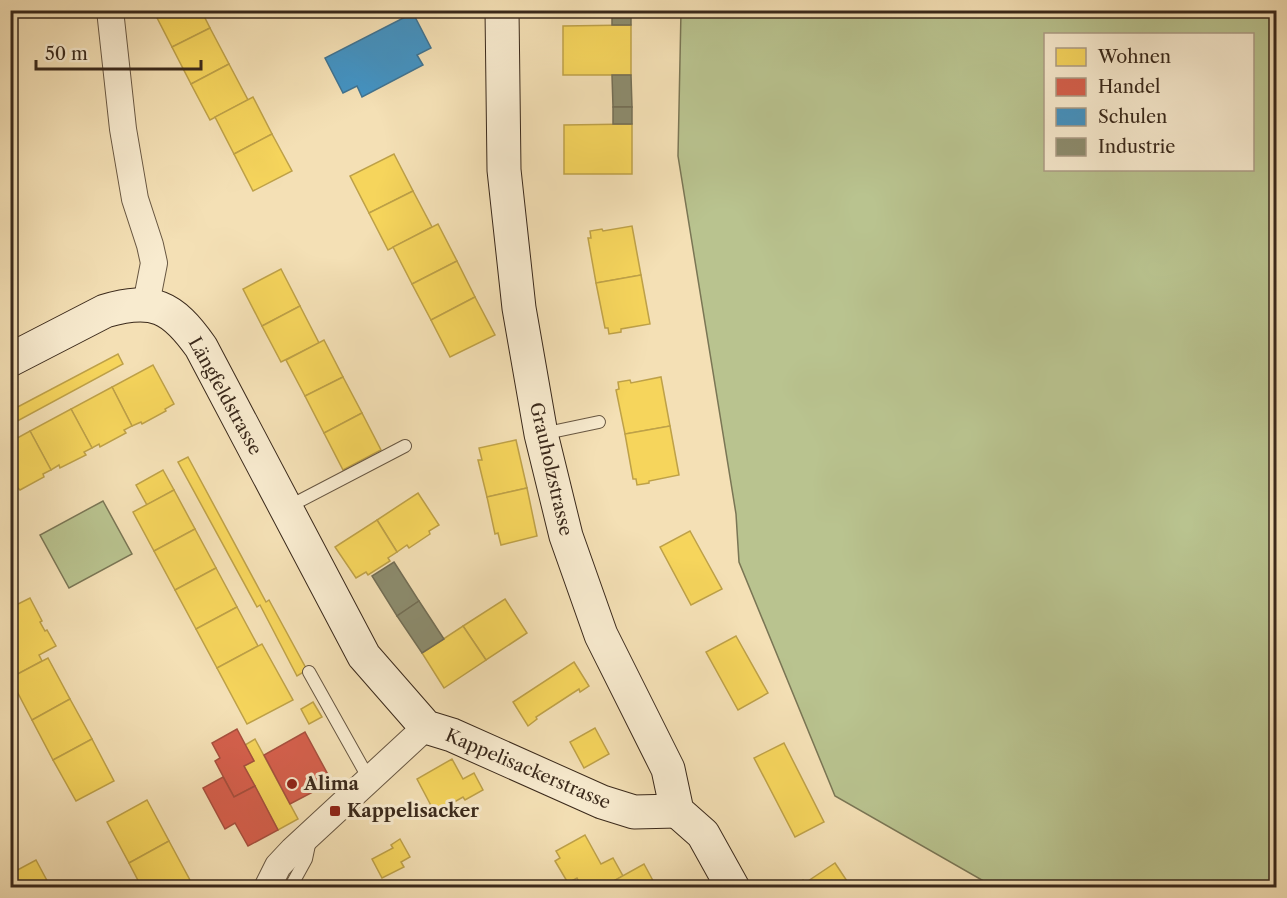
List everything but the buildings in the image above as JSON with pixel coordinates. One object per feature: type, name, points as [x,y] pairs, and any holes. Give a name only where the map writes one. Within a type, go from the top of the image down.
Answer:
[{"type":"street","name":"Grauholzstrasse","points":[[502,10],[504,170],[519,308],[541,435],[575,564],[601,635],[668,769],[677,811]]},
{"type":"street","points":[[10,360],[105,311],[133,304],[147,304],[154,263],[135,198],[123,129],[113,15]]},
{"type":"street","name":"Längfeldstrasse","points":[[147,304],[158,307],[180,321],[201,347],[364,656],[426,727]]},
{"type":"street","name":"Kappelisackerstrasse","points":[[267,888],[278,866],[426,727],[452,735],[602,802],[634,812],[677,811]]},
{"type":"street","points":[[677,811],[703,834],[733,888]]},
{"type":"lane","points":[[541,435],[599,422]]},
{"type":"lane","points":[[286,508],[405,446]]},
{"type":"lane","points":[[309,672],[369,779]]},
{"type":"lane","points":[[290,888],[306,859],[311,833]]},
{"type":"green space","points":[[681,11],[1276,11],[1276,887],[994,887],[835,796],[739,562],[736,514],[678,156]]},
{"type":"green space","points":[[103,501],[132,554],[69,588],[40,535]]},
{"type":"place","name":"Alima","points":[[292,784]]},
{"type":"place","name":"Kappelisacker","points":[[335,811]]}]
